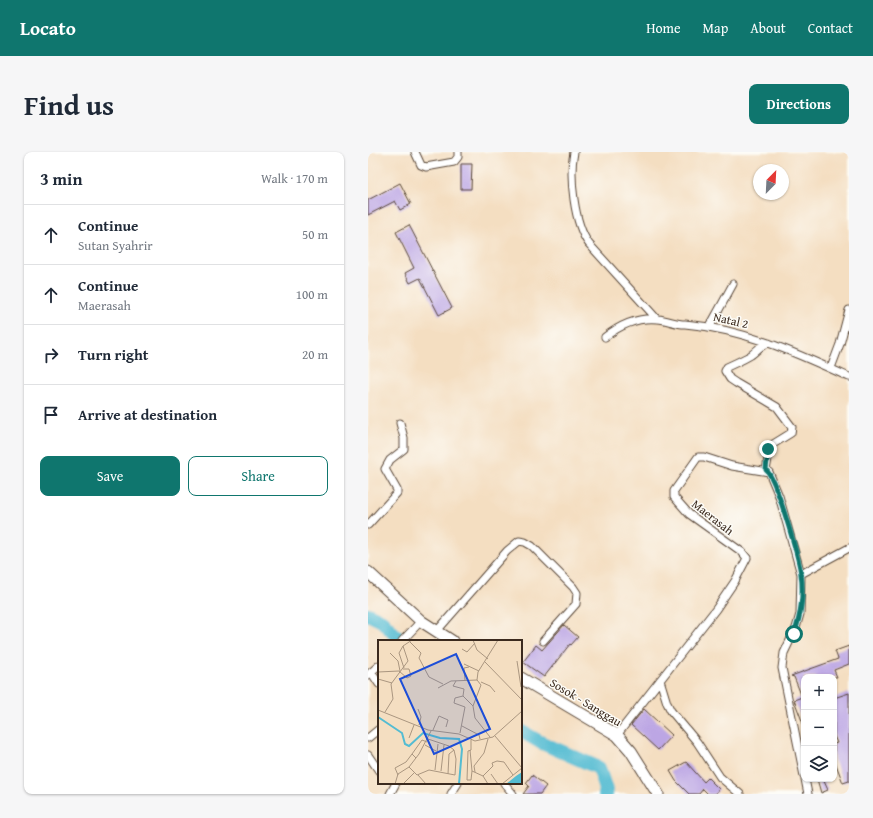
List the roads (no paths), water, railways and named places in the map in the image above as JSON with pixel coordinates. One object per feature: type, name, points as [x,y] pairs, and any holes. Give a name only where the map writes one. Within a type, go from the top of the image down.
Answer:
[{"type":"highway","points":[[368,572],[421,621],[450,640]]},
{"type":"highway","name":"Sosok - Sanggau","points":[[522,679],[617,735],[631,751],[658,794]]},
{"type":"street","points":[[415,152],[421,165],[426,167],[454,162],[458,157],[458,152]]},
{"type":"street","points":[[574,152],[572,179],[581,232],[589,244],[657,319]]},
{"type":"street","points":[[710,326],[733,284]]},
{"type":"street","points":[[831,368],[840,344],[849,310]]},
{"type":"street","name":"Natal 2","points":[[605,337],[622,326],[632,322],[657,319],[678,323],[710,326],[769,343],[831,368],[849,377]]},
{"type":"street","points":[[769,343],[759,347],[754,353],[727,367],[725,371],[736,383],[777,407],[792,427],[791,433],[770,446],[766,470],[771,475],[779,496],[801,574],[800,614],[796,628],[784,653],[782,668],[801,761]]},
{"type":"street","points":[[368,525],[397,493],[397,490],[385,469],[390,460],[402,452],[405,445],[400,423]]},
{"type":"street","name":"Maerasah","points":[[617,735],[716,610],[735,581],[747,558],[747,556],[742,552],[689,514],[674,497],[674,491],[698,457],[704,456],[732,466],[766,470]]},
{"type":"street","points":[[436,632],[507,551],[519,541],[525,542],[532,546],[573,587],[577,594],[576,604],[543,641]]},
{"type":"street","points":[[801,574],[849,548]]},
{"type":"street","points":[[403,640],[421,621]]},
{"type":"street","points":[[378,665],[369,673],[378,683]]},
{"type":"street","points":[[660,680],[671,711],[696,742],[720,778],[740,794]]},
{"type":"street","points":[[368,738],[378,730]]},
{"type":"street","points":[[368,755],[378,770]]},
{"type":"street","points":[[806,782],[808,794]]},
{"type":"street","points":[[390,794],[393,784]]},
{"type":"street","points":[[451,794],[457,784]]},
{"type":"street","points":[[505,784],[513,794]]},
{"type":"waterway","points":[[368,614],[382,621],[400,640]]},
{"type":"waterway","points":[[522,732],[540,742],[599,768],[606,790],[605,794]]}]
